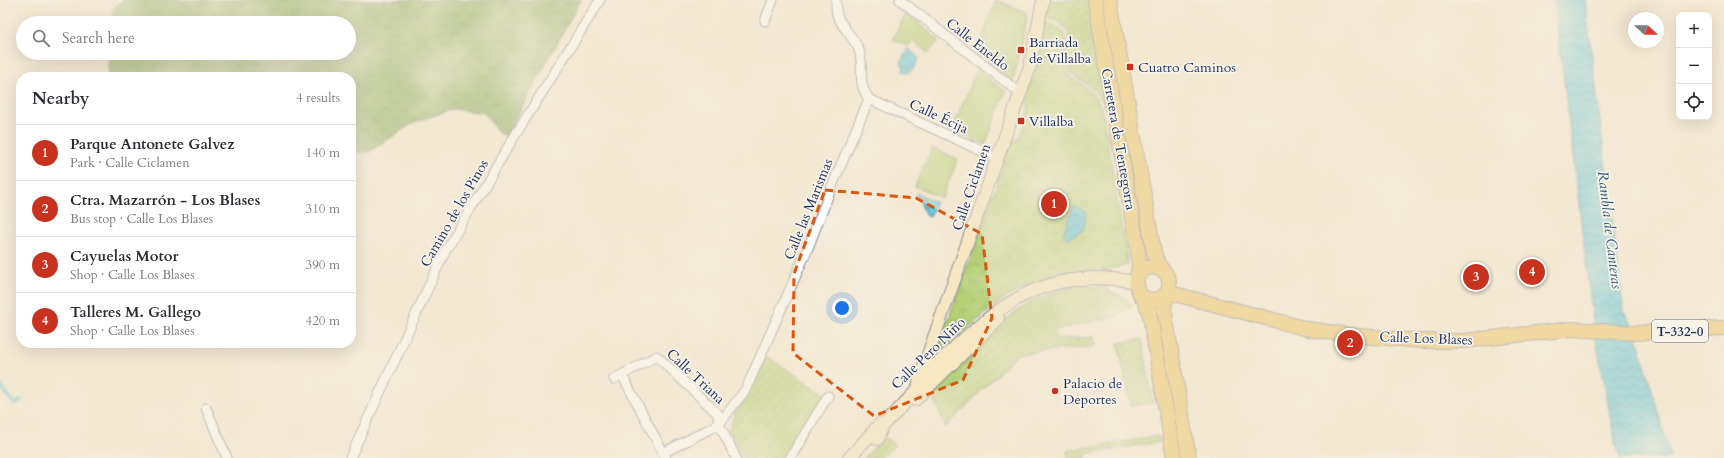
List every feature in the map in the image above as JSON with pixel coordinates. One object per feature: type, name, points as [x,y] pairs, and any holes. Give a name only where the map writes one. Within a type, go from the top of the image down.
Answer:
[{"type":"main road","name":"Carretera de Tentegorra","points":[[1095,0],[1138,252],[1139,268],[1136,280]]},
{"type":"main road","name":"Carretera de Tentegorra","points":[[1110,0],[1153,247],[1157,261],[1164,271]]},
{"type":"main road","points":[[1174,458],[1149,311],[1143,298],[1137,291],[1136,280],[1144,269],[1151,267],[1164,271],[1169,282],[1164,308],[1189,458]]},
{"type":"main road","points":[[1143,298],[1157,300],[1167,292]]},
{"type":"main road","name":"Calle Los Blases","points":[[1167,292],[1308,329],[1348,335],[1422,341],[1464,341],[1572,329],[1594,329],[1636,333],[1724,328]]},
{"type":"street","name":"Camino de los Pinos","points":[[351,455],[445,251],[515,135],[600,0]]},
{"type":"street","points":[[765,21],[773,0]]},
{"type":"street","points":[[836,0],[837,15],[858,48],[863,65],[860,81],[863,92],[870,99]]},
{"type":"street","name":"Calle Eneldo","points":[[900,0],[1020,93]]},
{"type":"street","name":"Calle Ciclamen","points":[[877,439],[884,426],[918,389],[918,381],[1030,66],[1043,0]]},
{"type":"street","name":"Calle Écija","points":[[870,99],[997,158]]},
{"type":"street","name":"Calle las Marismas","points":[[719,424],[738,401],[753,374],[808,248],[832,186],[870,99]]},
{"type":"street","name":"Calle Pero Niño","points":[[849,458],[918,381],[980,324],[1004,305],[1043,287],[1065,281],[1085,278],[1136,280]]},
{"type":"street","name":"Calle Pero Niño","points":[[857,458],[988,327],[1014,306],[1043,287]]},
{"type":"street","points":[[932,344],[936,352],[945,354],[949,353]]},
{"type":"street","name":"Calle Triana","points":[[665,456],[618,377],[656,356],[718,414],[719,424],[736,458]]},
{"type":"street","points":[[790,458],[828,396]]},
{"type":"street","points":[[206,408],[227,458]]},
{"type":"street","points":[[665,456],[719,424]]},
{"type":"highlighted area","points":[[825,190],[916,198],[982,234],[992,318],[963,380],[874,416],[793,353],[794,274]]},
{"type":"green space","points":[[123,0],[581,0],[506,136],[499,133],[484,113],[454,109],[413,123],[369,152],[356,152],[356,72],[108,72],[109,60],[356,60],[356,16],[112,16],[113,9]]},
{"type":"green space","points":[[996,0],[1028,13],[1013,82],[977,52]]},
{"type":"green space","points":[[1044,0],[1110,0],[1128,105],[1106,109],[1101,99],[1094,91],[1070,71],[1067,63],[1069,40],[1068,33],[1064,27],[1055,21],[1040,16]]},
{"type":"green space","points":[[906,13],[939,40],[928,53],[913,41],[908,46],[893,39]]},
{"type":"green space","points":[[1039,20],[1058,27],[1064,34],[1066,46],[1065,54],[1046,58],[1037,68]]},
{"type":"green space","points":[[1065,54],[1065,62],[1068,73],[1092,93],[1102,109],[1127,265],[1104,270],[1063,272],[1030,284],[1001,301],[942,349],[940,343],[1009,149],[1021,132],[1025,121],[1028,111],[1027,96],[1034,73],[1038,67],[1050,58]]},
{"type":"green space","points":[[977,69],[1006,92],[985,145],[952,130]]},
{"type":"green space","points":[[932,148],[958,159],[942,198],[915,186]]},
{"type":"green space","points":[[1077,286],[1108,287],[1110,292],[1122,296],[1133,306],[1116,316],[1055,330],[1056,339],[1094,337],[1095,346],[1017,354],[946,427],[931,392],[979,342],[1014,313],[1033,301],[1054,292]]},
{"type":"green space","points":[[1142,339],[1153,403],[1131,406],[1118,343]]},
{"type":"green space","points":[[766,356],[828,396],[790,458],[743,458],[729,431],[735,412],[744,401]]},
{"type":"green space","points":[[1159,436],[1160,442],[1086,454],[1086,458],[1068,458],[1067,451]]},
{"type":"green space","points":[[885,437],[895,445],[881,458],[864,458]]},
{"type":"water","name":"Rambla de Canteras","points":[[1554,0],[1585,0],[1624,312],[1636,333],[1671,458],[1620,458],[1616,447],[1594,329]]},
{"type":"water","points":[[908,48],[919,58],[914,68],[908,73],[902,71],[904,68],[901,62],[905,54],[909,53],[907,51]]},
{"type":"water","points":[[917,193],[936,202],[930,217],[925,215],[919,198],[915,197]]},
{"type":"water","points":[[1074,206],[1086,212],[1083,230],[1068,239],[1063,234]]},
{"type":"waterway","points":[[0,385],[13,403],[17,403],[21,400]]},
{"type":"place","name":"Barriada de Villalba","points":[[1021,50]]},
{"type":"place","name":"Cuatro Caminos","points":[[1130,67]]},
{"type":"place","name":"Villalba","points":[[1021,121]]},
{"type":"place","name":"Parque Antonete Galvez","points":[[1054,204]]},
{"type":"place","name":"Talleres M. Gallego","points":[[1532,272]]},
{"type":"place","name":"Cayuelas Motor","points":[[1476,277]]},
{"type":"place","name":"Ctra. Mazarrón - Los Blases","points":[[1350,343]]},
{"type":"place","name":"Palacio de Deportes","points":[[1055,391]]}]
